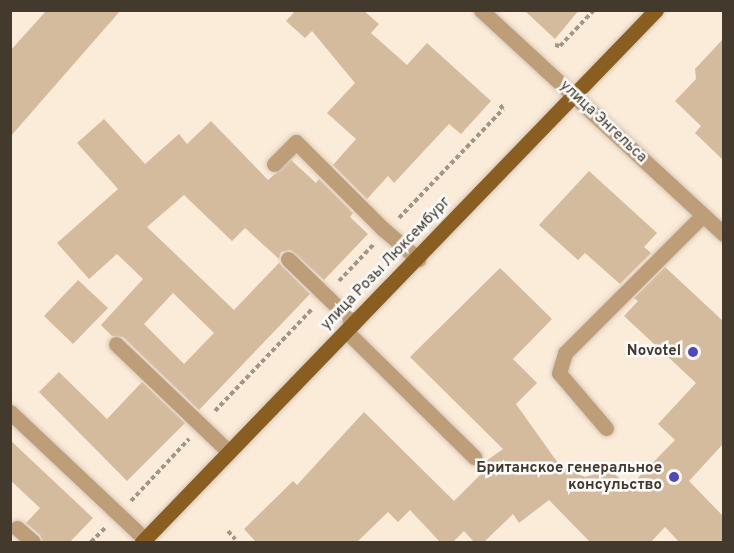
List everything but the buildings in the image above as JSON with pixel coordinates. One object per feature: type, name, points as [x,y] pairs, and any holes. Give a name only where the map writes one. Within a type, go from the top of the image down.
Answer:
[{"type":"main road","name":"улица Розы Люксембург","points":[[144,541],[350,327],[418,260],[655,11]]},
{"type":"street","name":"улица Энгельса","points":[[481,10],[723,234]]},
{"type":"street","points":[[274,164],[296,142],[418,260]]},
{"type":"street","points":[[606,428],[559,373],[565,353],[703,215]]},
{"type":"street","points":[[288,259],[474,457]]},
{"type":"street","points":[[116,344],[229,452]]},
{"type":"street","points":[[10,412],[144,541]]},
{"type":"street","points":[[17,528],[33,543]]},
{"type":"path","points":[[555,45],[560,46],[594,10]]},
{"type":"path","points":[[91,543],[502,109],[500,105]]},
{"type":"path","points":[[228,531],[235,539]]},
{"type":"place","name":"Novotel","points":[[693,352]]},
{"type":"place","name":"Британское генеральное консульство","points":[[674,477]]}]
